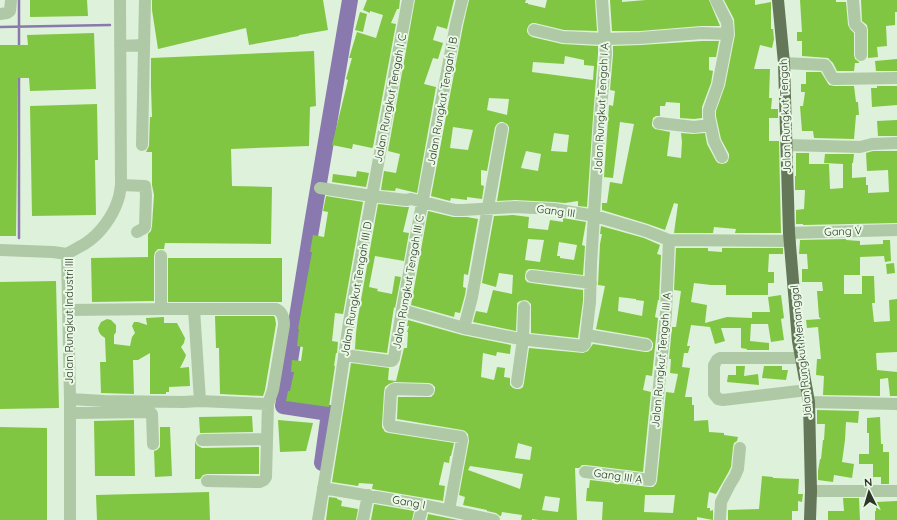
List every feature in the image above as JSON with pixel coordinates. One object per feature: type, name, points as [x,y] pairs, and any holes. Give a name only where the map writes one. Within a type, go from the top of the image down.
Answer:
[{"type":"main road","name":"Jalan Rungkut Tengah","points":[[778,0],[784,63],[790,237]]},
{"type":"main road","name":"Jalan Rungkut Menanggal","points":[[790,237],[798,341],[809,402],[811,491],[810,520]]},
{"type":"street","points":[[0,14],[10,11],[11,0]]},
{"type":"street","name":"Jalan Rungkut Industri III","points":[[70,520],[70,399],[67,254],[87,243],[96,235],[106,224],[118,200],[121,185],[120,0]]},
{"type":"street","points":[[142,145],[145,0]]},
{"type":"street","name":"Jalan Rungkut Tengah I C","points":[[372,196],[408,0]]},
{"type":"street","name":"Jalan Rungkut Tengah I B","points":[[423,202],[452,45],[462,0]]},
{"type":"street","name":"Jalan Rungkut Tengah I A","points":[[586,335],[590,302],[600,117],[606,54],[602,0]]},
{"type":"street","points":[[716,0],[727,22],[728,34],[718,85],[709,110],[709,117],[714,141],[722,157]]},
{"type":"street","points":[[853,0],[856,24],[861,30],[861,55]]},
{"type":"street","points":[[534,30],[563,38],[605,39],[702,33],[728,34]]},
{"type":"street","points":[[120,46],[144,45]]},
{"type":"street","points":[[784,63],[825,65],[834,79],[897,78]]},
{"type":"street","points":[[659,123],[694,127],[710,125]]},
{"type":"street","points":[[464,328],[472,297],[502,129]]},
{"type":"street","points":[[787,145],[860,147],[872,144],[897,143]]},
{"type":"street","points":[[121,185],[145,180],[145,226],[137,232]]},
{"type":"street","name":"Gang III","points":[[320,188],[411,200],[455,210],[515,207],[554,209],[594,216],[646,231],[669,240],[790,237]]},
{"type":"street","name":"Jalan Rungkut Tengah III D","points":[[318,520],[349,322],[372,196]]},
{"type":"street","name":"Jalan Rungkut Tengah III C","points":[[344,355],[388,361],[392,361],[394,358],[423,202]]},
{"type":"street","name":"Gang V","points":[[790,237],[897,230]]},
{"type":"street","name":"Jalan Rungkut Tengah III A","points":[[650,480],[666,313],[669,240]]},
{"type":"street","points":[[0,250],[67,254]]},
{"type":"street","points":[[161,256],[161,309]]},
{"type":"street","points":[[532,276],[591,283]]},
{"type":"street","points":[[516,382],[523,339],[524,307]]},
{"type":"street","points":[[194,309],[200,401]]},
{"type":"street","points":[[68,310],[276,309],[281,312],[284,319],[284,325],[273,390],[268,404],[266,477],[260,482],[207,481]]},
{"type":"street","points":[[402,310],[464,328],[523,339],[583,346],[586,342],[586,335],[646,345]]},
{"type":"street","points":[[801,358],[720,358],[714,365],[714,394],[723,400],[807,390]]},
{"type":"street","points":[[428,390],[394,389],[391,392],[389,424],[390,426],[461,437],[462,440],[449,510]]},
{"type":"street","points":[[70,399],[104,401],[200,401],[268,404]]},
{"type":"street","points":[[809,402],[897,404]]},
{"type":"street","points":[[70,413],[150,412],[152,414],[153,444]]},
{"type":"street","points":[[202,440],[267,438]]},
{"type":"street","points":[[720,520],[721,502],[736,476],[740,448]]},
{"type":"street","name":"Gang III A","points":[[585,472],[650,480]]},
{"type":"street","name":"Gang I","points":[[323,488],[449,510],[471,518],[494,520]]},
{"type":"street","points":[[811,491],[897,491]]},
{"type":"street","points":[[363,520],[368,495]]},
{"type":"street","points":[[419,520],[423,505]]},
{"type":"building","points":[[30,0],[87,0],[88,16],[30,17]]},
{"type":"building","points":[[152,0],[323,0],[328,30],[249,45],[246,28],[158,49],[152,10]]},
{"type":"building","points":[[367,0],[400,0],[399,9],[397,9],[391,23],[396,24],[373,147],[353,144],[352,149],[332,145],[348,80],[346,79],[352,58],[349,58],[357,32],[376,38],[383,15],[370,11],[370,13],[363,10]]},
{"type":"building","points":[[415,0],[454,0],[447,29],[437,26],[433,40],[443,43],[438,59],[433,58],[424,84],[436,87],[417,193],[396,188],[395,191],[381,190],[384,171],[396,173],[400,154],[388,151]]},
{"type":"building","points":[[469,0],[526,0],[525,3],[545,8],[547,0],[595,0],[597,31],[564,30],[535,23],[529,25],[527,29],[527,32],[532,37],[562,44],[598,46],[587,207],[578,206],[578,201],[565,203],[515,200],[497,201],[509,130],[507,124],[503,122],[500,122],[495,127],[487,171],[481,170],[481,185],[484,186],[482,199],[467,197],[467,200],[451,198],[450,201],[431,196]],"holes":[[[565,56],[584,60],[584,65],[594,66],[593,80],[532,72],[533,62],[564,64]],[[489,98],[509,99],[507,115],[487,110]],[[453,127],[473,130],[468,150],[450,148]],[[554,133],[569,135],[567,152],[551,151]],[[526,151],[541,154],[538,171],[521,168]]]},
{"type":"building","points":[[610,0],[622,0],[622,2],[646,0],[709,0],[720,26],[640,31],[612,31]]},
{"type":"building","points":[[724,0],[755,0],[755,5],[771,2],[771,29],[773,29],[774,39],[772,48],[760,45],[754,69],[770,69],[769,98],[772,98],[771,109],[778,109],[778,118],[769,118],[769,141],[779,141],[781,233],[735,233],[736,229],[714,227],[713,233],[674,233],[678,204],[674,203],[665,230],[602,210],[602,203],[607,203],[610,182],[622,184],[634,124],[620,122],[613,178],[604,177],[609,105],[613,106],[615,91],[610,90],[613,46],[719,41],[716,57],[709,57],[709,70],[713,71],[711,83],[702,107],[702,118],[680,118],[680,103],[666,102],[665,106],[660,106],[660,116],[653,118],[652,126],[655,129],[670,132],[667,156],[681,158],[681,133],[705,133],[707,144],[716,161],[722,164],[728,161],[729,154],[721,139],[716,116],[716,111],[725,86],[735,35],[734,19]]},
{"type":"building","points":[[800,0],[836,0],[836,2],[846,2],[848,25],[854,33],[854,55],[855,59],[859,62],[855,63],[854,71],[837,71],[833,63],[828,58],[802,56],[802,41],[797,41],[797,32],[802,32]]},
{"type":"building","points":[[861,0],[897,0],[895,25],[886,26],[887,46],[877,47],[878,57],[868,58],[868,30],[867,25],[862,21]]},
{"type":"building","points":[[360,12],[367,14],[363,32],[355,30]]},
{"type":"building","points":[[94,33],[96,89],[30,91],[29,78],[18,78],[16,236],[0,236],[0,45],[28,45],[27,35]]},
{"type":"building","points":[[314,51],[316,106],[310,107],[309,146],[231,149],[232,186],[272,187],[271,244],[165,243],[164,249],[158,249],[154,256],[154,301],[92,302],[91,258],[148,257],[148,234],[151,231],[152,226],[154,195],[152,185],[152,152],[146,152],[149,146],[150,117],[152,117],[151,58]]},
{"type":"building","points":[[897,59],[897,71],[876,71],[875,61]]},
{"type":"building","points":[[806,72],[821,72],[829,85],[854,86],[856,102],[858,102],[859,115],[856,115],[854,139],[814,138],[813,131],[802,131],[800,106],[803,106],[805,92],[801,92],[801,84],[806,84]]},
{"type":"building","points":[[877,86],[897,86],[897,105],[872,107],[871,88],[877,88]]},
{"type":"building","points":[[97,104],[98,160],[95,160],[96,215],[32,216],[30,106]]},
{"type":"building","points":[[897,120],[897,136],[878,136],[877,121]]},
{"type":"building","points":[[873,151],[897,151],[897,223],[796,224],[796,210],[804,209],[805,190],[795,190],[796,153],[809,153],[809,164],[829,164],[830,189],[843,188],[843,164],[824,163],[825,154],[854,154],[852,163],[852,178],[866,177],[868,193],[889,192],[888,170],[867,171],[866,153]]},
{"type":"building","points":[[357,171],[369,173],[366,187],[332,182],[333,174],[356,177]]},
{"type":"building","points":[[326,196],[363,202],[343,314],[335,313],[332,341],[338,342],[329,407],[286,401],[294,372],[291,372],[292,360],[301,361],[303,347],[297,346],[298,329],[312,252],[310,252],[313,235],[324,237],[328,212],[323,211]]},
{"type":"building","points":[[378,204],[409,207],[403,232],[409,233],[404,261],[375,256],[369,287],[378,289],[377,291],[392,294],[395,276],[401,277],[395,308],[394,307],[387,353],[353,349],[355,349],[358,317]]},
{"type":"building","points":[[428,211],[453,217],[478,219],[468,275],[464,274],[463,287],[466,288],[465,295],[460,313],[455,312],[454,317],[411,305]]},
{"type":"building","points":[[513,215],[529,217],[528,228],[548,230],[550,220],[563,222],[563,218],[586,222],[582,245],[585,246],[583,275],[529,269],[526,271],[525,276],[527,282],[531,283],[583,290],[578,338],[531,333],[531,304],[525,300],[517,303],[516,331],[473,322],[476,311],[487,313],[493,290],[512,294],[513,275],[499,273],[496,287],[482,283],[494,216]],"holes":[[[528,239],[544,240],[540,262],[525,260]],[[559,242],[577,245],[574,260],[560,258],[560,256],[557,256]]]},
{"type":"building","points":[[601,226],[644,238],[660,245],[657,254],[661,255],[659,300],[655,317],[658,318],[652,376],[646,375],[643,390],[651,392],[643,472],[586,465],[575,468],[577,520],[521,520],[522,515],[502,512],[500,516],[487,510],[463,505],[465,497],[459,495],[469,441],[468,434],[462,430],[397,419],[398,397],[431,397],[434,394],[435,387],[429,383],[394,382],[385,387],[384,392],[382,427],[385,432],[454,443],[449,463],[444,462],[439,484],[445,486],[443,501],[372,489],[373,484],[359,483],[358,486],[332,482],[351,363],[389,368],[388,380],[396,381],[404,348],[407,348],[407,332],[409,326],[407,326],[408,320],[462,335],[511,345],[510,354],[497,352],[496,356],[483,353],[481,377],[494,380],[497,367],[505,368],[504,377],[510,378],[510,385],[516,389],[523,387],[529,348],[583,353],[588,351],[593,344],[645,352],[652,350],[653,343],[648,338],[596,329],[605,286],[598,285],[600,244],[602,234],[600,234]],"holes":[[[619,297],[644,301],[642,316],[618,311]],[[518,443],[532,447],[530,460],[515,458]],[[470,466],[523,474],[520,489],[468,470]],[[545,496],[560,498],[558,512],[542,510]]]},
{"type":"building","points":[[846,239],[860,241],[860,245],[883,244],[883,240],[890,240],[891,261],[885,262],[884,256],[860,257],[860,275],[844,275],[844,294],[862,294],[862,276],[874,276],[875,303],[872,303],[874,322],[890,321],[889,300],[897,299],[897,352],[876,353],[877,370],[897,372],[897,396],[890,396],[888,378],[880,379],[880,396],[823,395],[824,376],[816,375],[817,359],[821,359],[818,327],[807,328],[806,320],[821,319],[819,317],[817,291],[823,291],[822,282],[802,282],[802,269],[808,269],[807,254],[799,254],[800,240]]},
{"type":"building","points":[[676,248],[708,248],[708,251],[722,252],[722,248],[783,248],[783,254],[769,254],[768,272],[774,272],[774,283],[768,283],[768,295],[726,295],[726,285],[694,283],[691,302],[707,305],[705,323],[727,317],[752,318],[752,312],[770,312],[768,297],[781,295],[784,318],[781,319],[784,340],[771,342],[768,324],[751,324],[750,341],[769,343],[769,350],[747,350],[741,348],[741,328],[721,328],[725,341],[715,344],[710,327],[691,325],[687,346],[690,346],[688,353],[684,353],[682,367],[690,368],[685,397],[692,397],[692,405],[694,405],[694,421],[708,420],[709,432],[724,433],[724,435],[738,437],[737,441],[734,443],[731,467],[728,473],[716,494],[709,492],[707,508],[710,508],[710,511],[713,510],[713,520],[697,517],[697,520],[602,520],[603,502],[586,501],[587,488],[589,488],[590,480],[649,487],[653,487],[657,481],[666,392],[674,393],[678,374],[670,373],[671,359],[669,359],[672,327],[676,327],[681,291],[674,290]],"holes":[[[645,495],[675,495],[673,513],[644,512]]]},
{"type":"building","points":[[168,258],[282,258],[282,302],[168,302]]},
{"type":"building","points":[[894,263],[895,273],[887,274],[886,264]]},
{"type":"building","points":[[56,281],[59,408],[0,409],[0,282]]},
{"type":"building","points":[[215,316],[274,316],[276,324],[263,396],[220,394],[219,348],[216,348]]},
{"type":"building","points":[[164,317],[164,323],[177,323],[185,338],[181,347],[186,355],[180,368],[189,367],[190,386],[169,387],[169,392],[166,392],[166,394],[150,394],[150,353],[138,360],[133,360],[134,394],[101,393],[100,362],[106,362],[105,338],[101,335],[98,328],[101,322],[107,319],[111,320],[116,325],[114,344],[130,346],[132,337],[135,333],[132,326],[134,322],[147,325],[146,318]]},
{"type":"building","points":[[736,366],[745,366],[744,376],[758,374],[759,385],[727,382],[728,375],[736,375]]},
{"type":"building","points":[[764,366],[782,366],[782,370],[788,370],[786,380],[762,378]]},
{"type":"building","points":[[817,410],[859,411],[858,423],[846,422],[842,462],[854,464],[852,478],[834,475],[833,482],[818,480],[825,424],[817,424]]},
{"type":"building","points":[[252,416],[253,432],[200,433],[199,417]]},
{"type":"building","points":[[880,417],[881,444],[883,444],[883,452],[889,452],[889,484],[881,484],[881,477],[873,477],[873,464],[859,464],[859,454],[869,454],[867,418]]},
{"type":"building","points":[[134,420],[135,476],[95,476],[94,421]]},
{"type":"building","points":[[278,420],[313,423],[306,451],[280,452]]},
{"type":"building","points":[[0,427],[47,428],[47,520],[0,520]]},
{"type":"building","points":[[160,427],[170,427],[172,476],[155,477],[154,451],[160,447]]},
{"type":"building","points":[[195,441],[198,446],[202,448],[259,447],[259,474],[207,474],[203,475],[200,479],[195,479]]},
{"type":"building","points":[[762,476],[799,479],[798,494],[803,494],[802,502],[798,501],[798,511],[792,511],[792,520],[728,520],[728,510],[759,509]]},
{"type":"building","points":[[209,492],[210,520],[97,520],[96,495]]},
{"type":"building","points":[[329,497],[337,498],[342,501],[341,506],[358,509],[356,520],[326,520]]},
{"type":"building","points":[[843,498],[859,498],[860,520],[828,520],[828,511],[844,511]]},
{"type":"building","points":[[897,501],[897,520],[875,520],[876,502]]},
{"type":"building","points":[[374,504],[414,511],[412,520],[371,520]]},
{"type":"building","points":[[428,514],[458,520],[427,520]]},
{"type":"waterway","points":[[19,0],[19,47]]},
{"type":"waterway","points":[[322,463],[329,413],[283,406],[350,0]]},
{"type":"waterway","points":[[0,27],[110,25]]},
{"type":"waterway","points":[[19,76],[19,238]]}]
